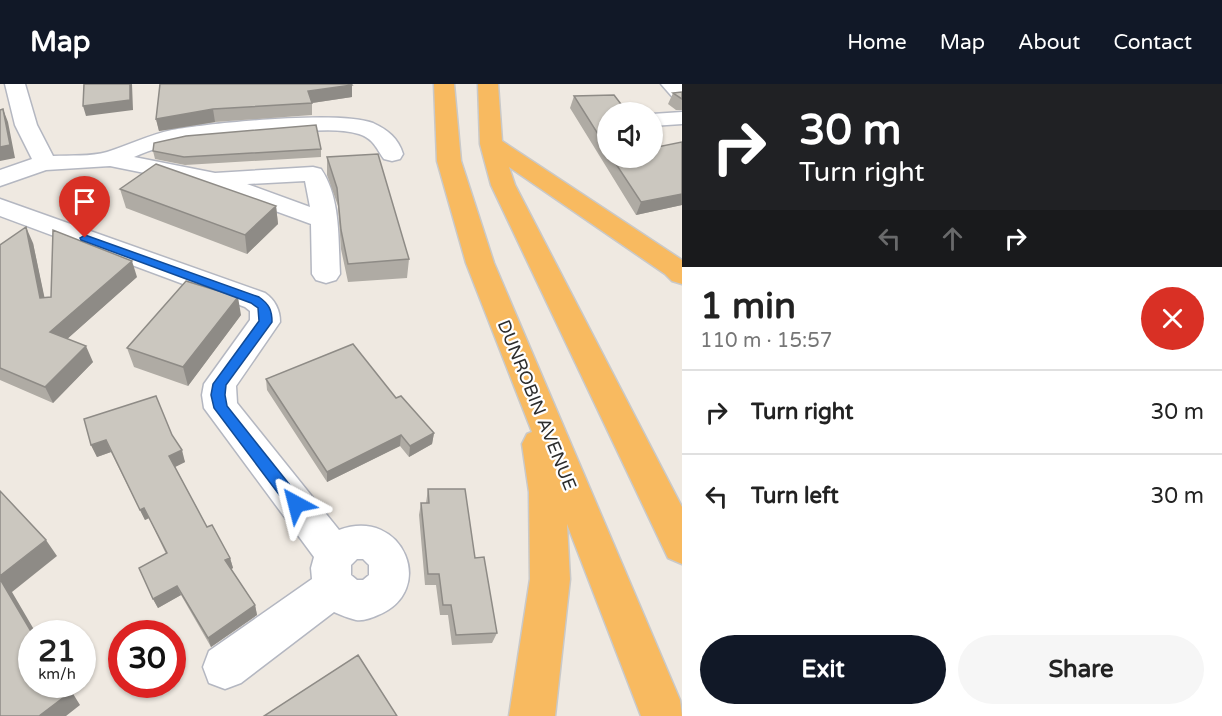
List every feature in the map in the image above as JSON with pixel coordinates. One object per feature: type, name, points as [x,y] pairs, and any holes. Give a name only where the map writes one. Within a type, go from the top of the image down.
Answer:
[{"type":"highway","name":"DUNROBIN AVENUE","points":[[444,84],[449,161],[480,263],[664,716]]},
{"type":"highway","points":[[488,84],[491,144],[503,185],[682,546]]},
{"type":"highway","points":[[491,144],[675,268],[682,275]]},
{"type":"highway","points":[[531,391],[547,492],[550,579],[532,716]]},
{"type":"street","points":[[671,84],[682,96]]},
{"type":"street","points":[[22,85],[20,112],[29,138],[46,163]]},
{"type":"street","points":[[663,119],[682,118]]},
{"type":"street","points":[[110,159],[140,146],[173,137],[232,130],[322,124],[365,128],[388,142],[392,154]]},
{"type":"street","points":[[0,179],[25,168],[46,163],[110,159],[210,179],[323,220]]},
{"type":"street","points":[[210,179],[314,174],[318,183],[323,220],[326,274]]},
{"type":"street","points":[[0,207],[255,300],[263,305],[266,313],[265,322],[220,384],[218,395],[221,408],[334,570],[225,667]]},
{"type":"building","points":[[84,84],[130,84],[130,100],[83,106]]},
{"type":"building","points":[[160,84],[352,85],[308,91],[312,103],[213,109],[156,119]]},
{"type":"building","points":[[682,92],[682,99],[673,93]]},
{"type":"building","points":[[614,95],[619,102],[597,102],[597,133],[574,96]]},
{"type":"building","points":[[3,109],[10,145],[0,147],[0,110]]},
{"type":"building","points":[[316,125],[321,149],[184,157],[153,151],[154,143],[186,136]]},
{"type":"building","points":[[682,142],[682,194],[641,202],[619,168],[663,168],[663,146]]},
{"type":"building","points":[[378,154],[409,259],[348,264],[341,230],[337,188],[327,157]]},
{"type":"building","points":[[156,164],[276,206],[245,235],[120,189]]},
{"type":"building","points":[[26,227],[40,298],[51,297],[53,230],[132,261],[50,332],[86,346],[45,387],[0,368],[0,245]]},
{"type":"building","points":[[186,281],[238,297],[183,367],[127,348]]},
{"type":"building","points":[[353,344],[396,398],[401,396],[434,433],[410,446],[401,435],[327,472],[266,379]]},
{"type":"building","points":[[156,396],[172,435],[182,450],[169,456],[207,527],[212,525],[230,558],[225,560],[255,605],[208,638],[177,586],[153,599],[139,568],[167,553],[144,508],[140,510],[106,440],[91,445],[84,419]]},
{"type":"building","points":[[428,489],[465,489],[475,558],[484,557],[497,633],[456,635],[451,605],[443,605],[439,574],[428,574],[421,503],[429,503]]},
{"type":"building","points":[[0,491],[46,540],[0,576]]},
{"type":"building","points":[[0,579],[24,620],[18,620],[18,698],[63,698],[39,716],[0,716]]},
{"type":"building","points":[[358,655],[397,716],[264,716]]},
{"type":"route","points":[[85,238],[255,300],[263,305],[266,313],[265,322],[220,384],[218,395],[221,408],[296,504]]}]
